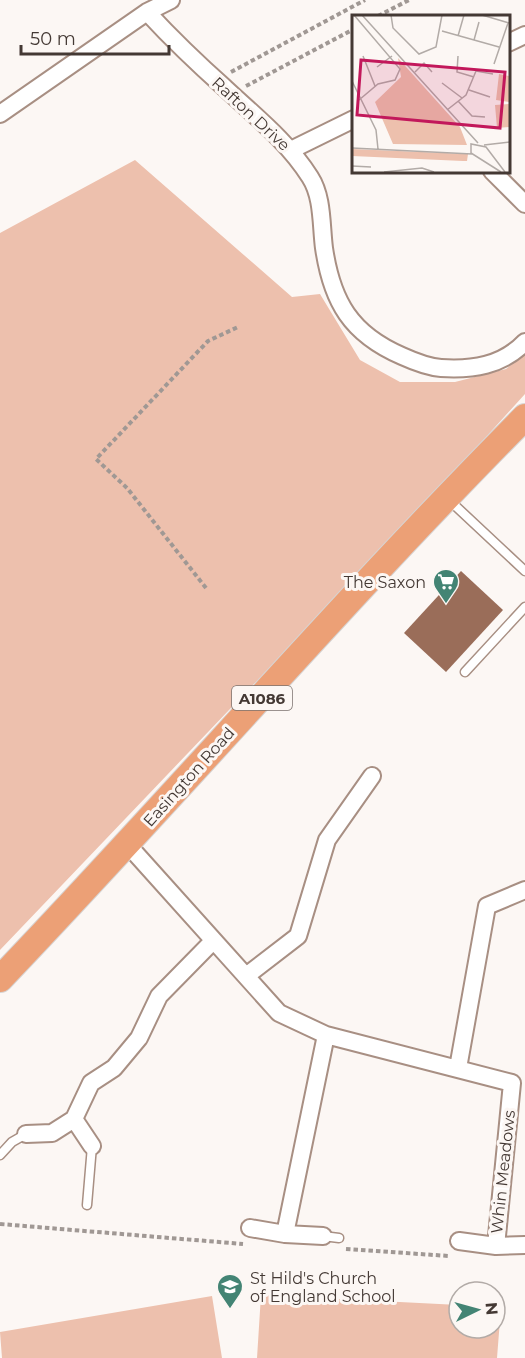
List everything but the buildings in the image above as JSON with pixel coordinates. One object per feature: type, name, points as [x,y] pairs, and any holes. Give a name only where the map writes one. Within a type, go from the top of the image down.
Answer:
[{"type":"main road","name":"Easington Road","points":[[0,979],[128,845],[446,497],[525,417]]},
{"type":"street","points":[[0,114],[147,12],[171,0]]},
{"type":"street","name":"Rafton Drive","points":[[147,12],[185,52],[291,150],[312,179],[319,200],[330,280],[341,305],[362,334],[408,359],[437,368],[467,369],[495,363],[525,342]]},
{"type":"street","points":[[510,42],[525,34]]},
{"type":"street","points":[[291,150],[352,120]]},
{"type":"street","points":[[493,172],[525,204]]},
{"type":"street","points":[[246,976],[298,936],[327,840],[372,776]]},
{"type":"street","name":"Whin Meadows","points":[[128,845],[279,1013],[326,1035],[512,1083],[496,1246]]},
{"type":"street","points":[[458,1068],[487,906],[525,890]]},
{"type":"street","points":[[26,1134],[52,1133],[74,1119],[91,1083],[114,1068],[139,1038],[159,996],[213,941]]},
{"type":"street","points":[[285,1234],[326,1035]]},
{"type":"street","points":[[74,1119],[92,1146]]},
{"type":"street","points":[[250,1228],[285,1234],[331,1237]]},
{"type":"street","name":"Whin Meadows","points":[[459,1241],[496,1246],[525,1245]]},
{"type":"lane","points":[[446,497],[525,571]]},
{"type":"lane","points":[[465,672],[525,607]]},
{"type":"lane","points":[[0,1155],[12,1142],[26,1134]]},
{"type":"lane","points":[[87,1205],[92,1146]]},
{"type":"path","points":[[224,76],[365,0]]},
{"type":"path","points":[[380,15],[410,0]]},
{"type":"path","points":[[237,90],[352,30]]},
{"type":"path","points":[[206,588],[128,488],[96,459],[208,340],[238,327]]},
{"type":"shaded area","points":[[135,160],[292,297],[320,294],[360,360],[400,382],[455,382],[506,369],[525,353],[525,394],[419,511],[0,950],[0,233]]},
{"type":"shaded area","points":[[261,1295],[447,1304],[447,1340],[498,1340],[497,1358],[257,1358]]},
{"type":"shaded area","points":[[212,1296],[222,1358],[2,1358],[0,1332]]},
{"type":"place","name":"The Saxon","points":[[446,605]]},
{"type":"place","name":"St Hild's Church of England School","points":[[230,1310]]}]
